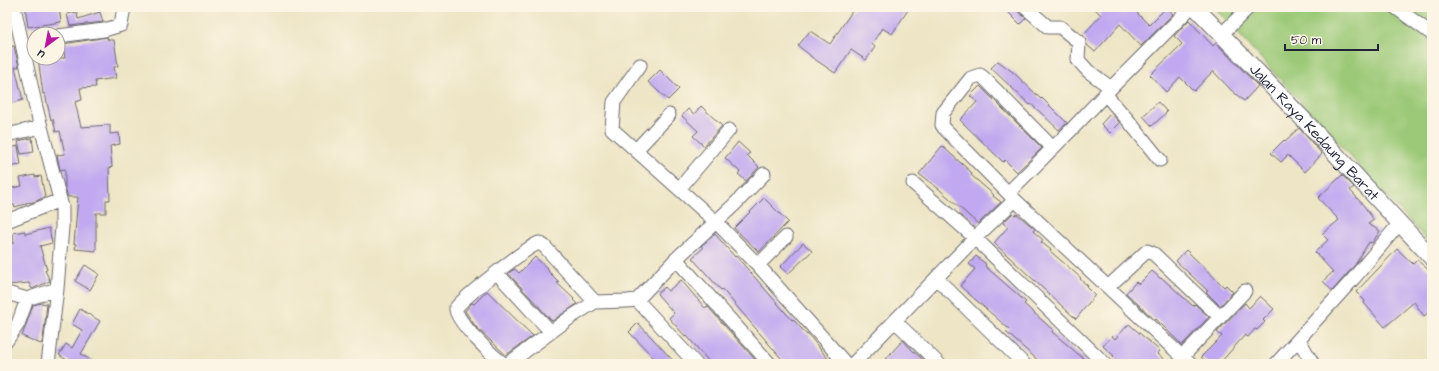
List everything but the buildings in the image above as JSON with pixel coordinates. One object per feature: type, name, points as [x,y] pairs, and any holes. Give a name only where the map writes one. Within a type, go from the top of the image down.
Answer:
[{"type":"street","points":[[66,35],[104,30],[121,25],[124,7]]},
{"type":"street","points":[[1025,7],[1048,27],[1060,27],[1079,42],[1078,60],[1108,91],[1127,119],[1160,160]]},
{"type":"street","points":[[853,364],[975,238],[1052,148],[1192,7]]},
{"type":"street","name":"Jalan Raya Kedaung Barat","points":[[1195,7],[1310,127],[1432,258]]},
{"type":"street","points":[[1222,34],[1250,7]]},
{"type":"street","points":[[1394,7],[1432,34]]},
{"type":"street","points":[[12,9],[26,36]]},
{"type":"street","points":[[640,65],[614,102],[612,128],[716,222],[758,264],[846,364]]},
{"type":"street","points":[[31,66],[36,108],[62,207],[62,227],[57,289],[48,364]]},
{"type":"street","points":[[1052,148],[980,75],[971,78],[943,113],[942,125],[1012,196],[1186,361],[1220,317],[1245,291]]},
{"type":"street","points":[[636,150],[669,115]]},
{"type":"street","points":[[7,135],[41,128]]},
{"type":"street","points":[[679,189],[729,130]]},
{"type":"street","points":[[508,364],[571,317],[595,302],[627,302],[637,300],[676,259],[764,174]]},
{"type":"street","points":[[913,183],[975,238],[1105,364]]},
{"type":"street","points":[[7,221],[60,200]]},
{"type":"street","points":[[1276,364],[1354,278],[1399,224]]},
{"type":"street","points":[[758,264],[786,237]]},
{"type":"street","points":[[504,364],[462,323],[456,311],[458,305],[531,247],[539,243],[542,244],[595,302]]},
{"type":"street","points":[[1108,287],[1147,251],[1154,254],[1220,317]]},
{"type":"street","points":[[676,259],[770,364]]},
{"type":"street","points":[[497,273],[551,332]]},
{"type":"street","points":[[936,278],[1024,364]]},
{"type":"street","points":[[7,293],[27,299],[57,289]]},
{"type":"street","points":[[7,340],[18,324],[27,299]]},
{"type":"street","points":[[637,300],[696,364]]},
{"type":"street","points":[[895,321],[936,363]]},
{"type":"street","points":[[1299,340],[1313,364]]},
{"type":"green space","points":[[1214,7],[1432,7],[1432,246]]}]
